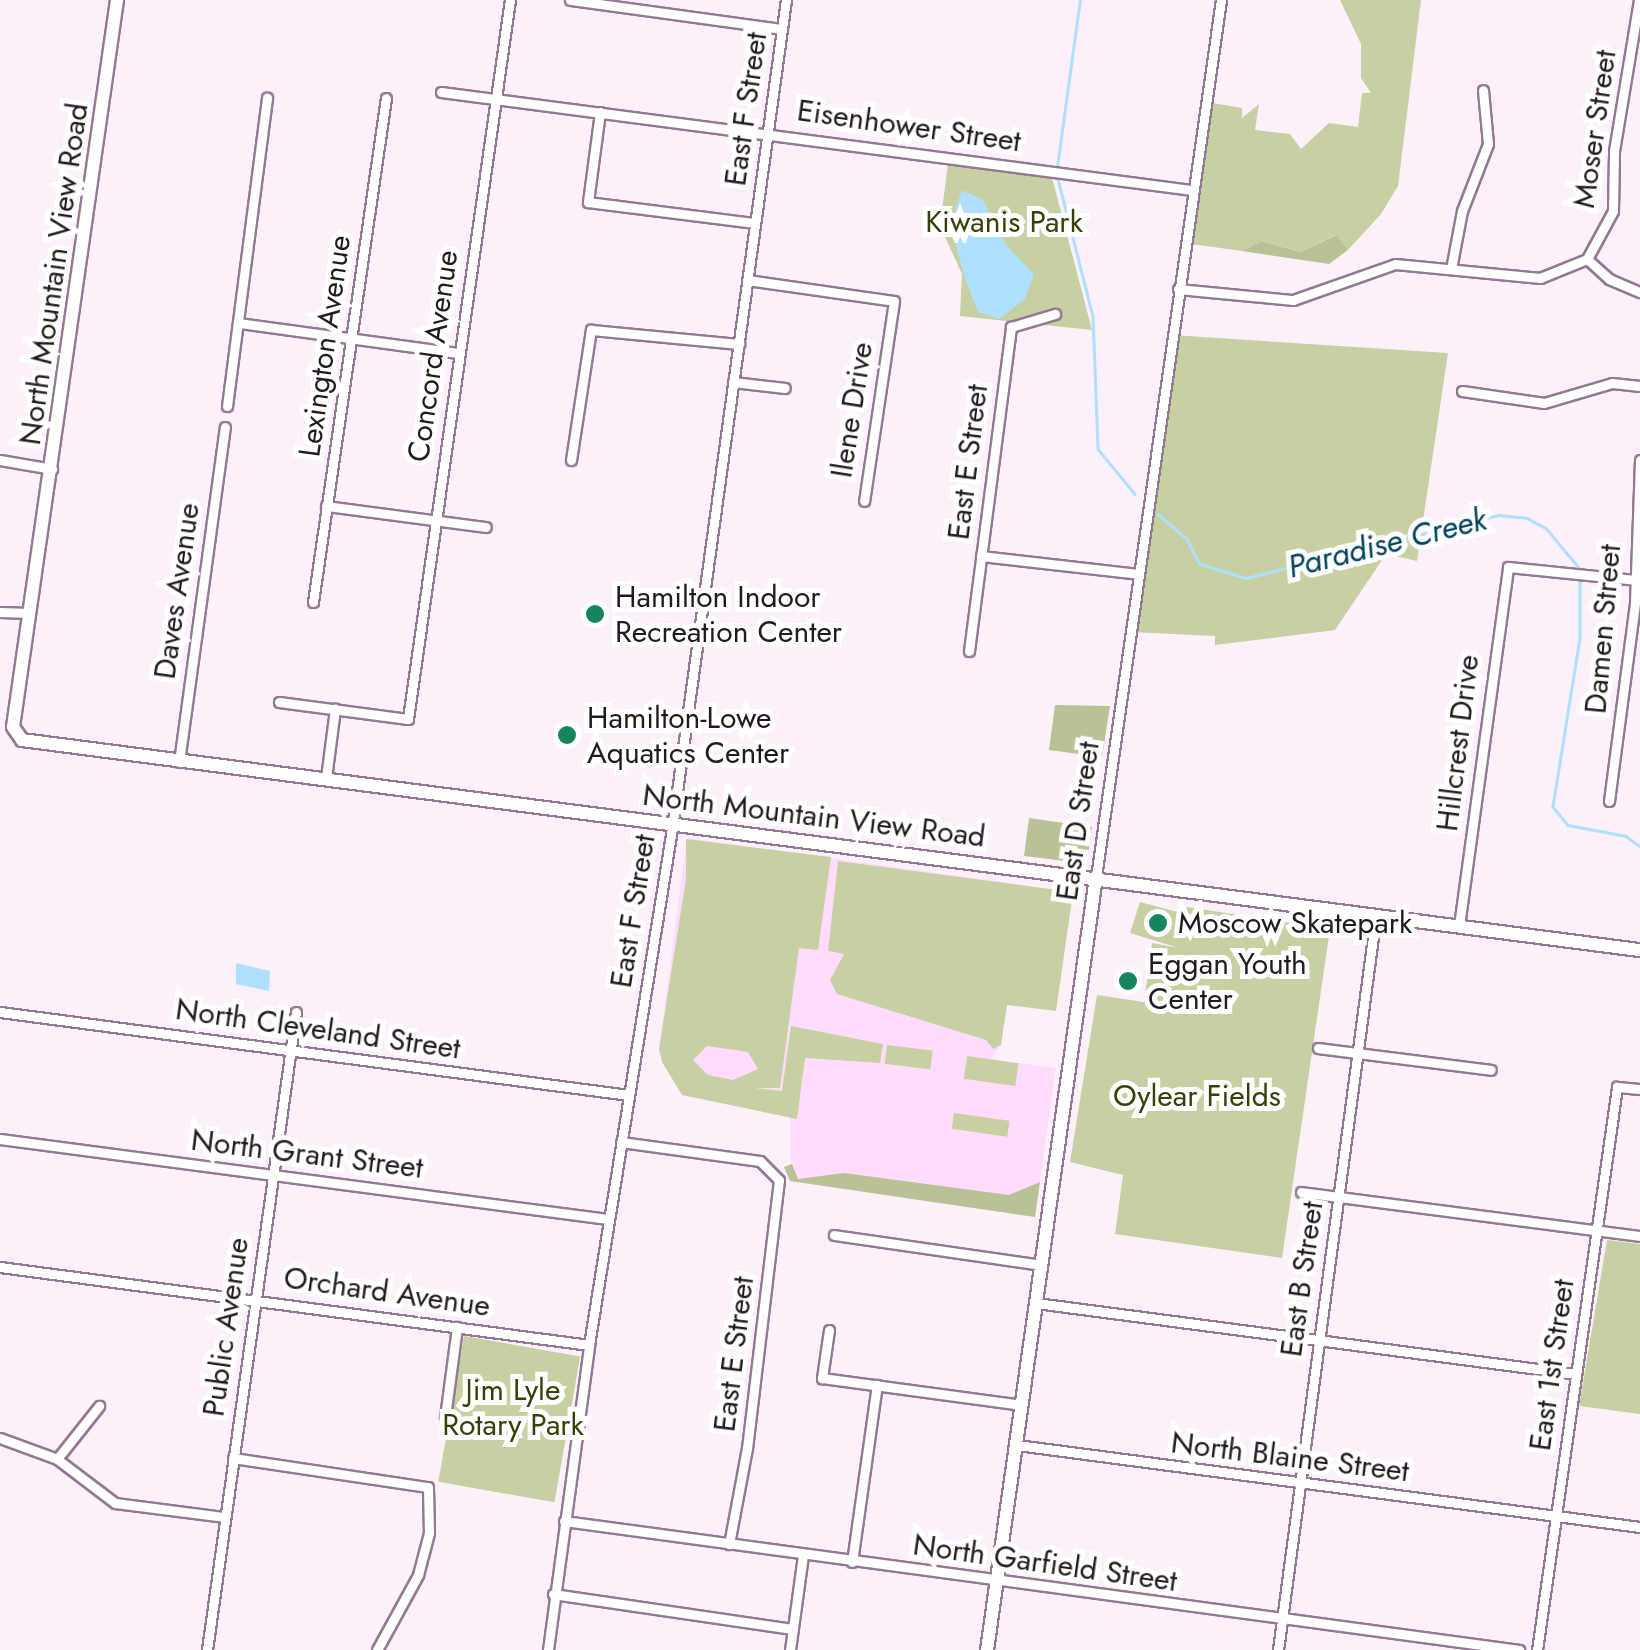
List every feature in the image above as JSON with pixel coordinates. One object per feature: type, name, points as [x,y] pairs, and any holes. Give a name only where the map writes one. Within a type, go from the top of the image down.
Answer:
[{"type":"street","name":"North Mountain View Road","points":[[118,0],[16,709],[14,727],[31,744],[326,778],[1637,949]]},
{"type":"street","name":"Concord Avenue","points":[[336,709],[408,719],[510,0]]},
{"type":"street","points":[[570,0],[782,28]]},
{"type":"street","name":"East F Street","points":[[548,1650],[589,1345],[672,823],[786,0]]},
{"type":"street","name":"East D Street","points":[[987,1650],[1191,190],[1222,0]]},
{"type":"street","name":"Moser Street","points":[[1587,259],[1613,212],[1614,151],[1639,0]]},
{"type":"street","points":[[1451,269],[1462,211],[1488,144],[1483,90]]},
{"type":"street","name":"Eisenhower Street","points":[[441,92],[1191,190]]},
{"type":"street","points":[[227,406],[268,98]]},
{"type":"street","name":"Lexington Avenue","points":[[314,602],[386,98]]},
{"type":"street","points":[[600,112],[588,202],[755,223]]},
{"type":"street","points":[[1178,289],[1293,300],[1380,266],[1540,278],[1587,259],[1608,279],[1640,292]]},
{"type":"street","name":"Ilene Drive","points":[[748,280],[894,301],[864,501]]},
{"type":"street","name":"East E Street","points":[[969,651],[1012,327],[1055,314]]},
{"type":"street","points":[[239,322],[459,352]]},
{"type":"street","points":[[571,460],[588,334],[609,330],[738,344]]},
{"type":"street","points":[[734,382],[785,388]]},
{"type":"street","points":[[1462,391],[1544,404],[1612,383],[1640,386]]},
{"type":"street","name":"Daves Avenue","points":[[179,762],[225,427]]},
{"type":"street","points":[[0,460],[52,469]]},
{"type":"street","name":"Damen Street","points":[[1609,802],[1635,580],[1640,460]]},
{"type":"street","points":[[326,506],[486,527]]},
{"type":"street","points":[[981,556],[1138,574]]},
{"type":"street","name":"Hillcrest Drive","points":[[1460,926],[1508,566],[1635,580]]},
{"type":"street","points":[[0,612],[30,613]]},
{"type":"street","points":[[279,702],[336,709],[326,778]]},
{"type":"street","name":"East B Street","points":[[1278,1650],[1376,915]]},
{"type":"street","name":"North Cleveland Street","points":[[0,1012],[629,1095]]},
{"type":"street","name":"Public Avenue","points":[[207,1650],[296,1012]]},
{"type":"street","points":[[1318,1048],[1492,1070]]},
{"type":"street","name":"East 1st Street","points":[[1537,1650],[1617,1087],[1640,1090]]},
{"type":"street","name":"North Grant Street","points":[[0,1139],[608,1219]]},
{"type":"street","name":"East E Street","points":[[621,1142],[760,1161],[773,1170],[780,1192],[729,1544]]},
{"type":"street","points":[[1300,1192],[1640,1236]]},
{"type":"street","points":[[834,1236],[1042,1265]]},
{"type":"street","name":"Orchard Avenue","points":[[0,1268],[589,1345]]},
{"type":"street","points":[[1036,1303],[1576,1374]]},
{"type":"street","points":[[444,1417],[457,1327]]},
{"type":"street","points":[[829,1330],[822,1378],[1022,1404]]},
{"type":"street","points":[[852,1562],[876,1385]]},
{"type":"street","points":[[57,1459],[99,1406]]},
{"type":"street","points":[[0,1438],[57,1459],[114,1503],[225,1518]]},
{"type":"street","name":"North Blaine Street","points":[[1017,1445],[1640,1528]]},
{"type":"street","points":[[233,1458],[428,1487],[429,1534],[418,1575],[377,1650]]},
{"type":"street","name":"North Garfield Street","points":[[564,1521],[1519,1650]]},
{"type":"street","points":[[790,1650],[802,1555]]},
{"type":"street","points":[[554,1594],[792,1630]]},
{"type":"shaded area","points":[[687,838],[1024,885],[1001,1045],[991,1059],[1056,1068],[1035,1217],[790,1181],[784,1167],[791,1164],[790,1114],[682,1095],[659,1049]]},
{"type":"green space","points":[[1340,0],[1421,0],[1398,186],[1381,214],[1348,250],[1335,235],[1301,252],[1261,241],[1242,251],[1184,243],[1206,102],[1242,108],[1242,118],[1259,104],[1255,130],[1290,134],[1301,149],[1329,123],[1358,127],[1362,93],[1371,93],[1361,78],[1361,44]]},
{"type":"green space","name":"Kiwanis Park","points":[[949,155],[1050,170],[1092,330],[960,316],[962,274],[940,226]]},
{"type":"green space","points":[[1336,235],[1348,250],[1329,264],[1242,251],[1261,241],[1301,252]]},
{"type":"green space","points":[[1172,335],[1448,353],[1417,561],[1386,554],[1335,630],[1215,645],[1215,636],[1130,632]]},
{"type":"green space","points":[[1055,705],[1110,706],[1102,757],[1049,750]]},
{"type":"green space","points":[[1029,818],[1092,827],[1088,856],[1081,863],[1024,856]]},
{"type":"green space","points":[[686,839],[831,857],[818,950],[799,948],[780,1088],[755,1088],[782,1091],[791,1026],[883,1044],[880,1063],[805,1058],[797,1119],[682,1095],[662,1062],[659,1049],[686,879]],"holes":[[[707,1046],[748,1052],[758,1069],[733,1080],[708,1075],[693,1060]]]},
{"type":"green space","points":[[838,861],[1073,892],[1056,1011],[1007,1005],[1001,1045],[993,1049],[986,1040],[837,994],[830,980],[844,954],[828,951]]},
{"type":"green space","name":"Oylear Fields","points":[[1140,902],[1185,914],[1187,907],[1330,929],[1282,1258],[1115,1234],[1123,1175],[1070,1162],[1097,995],[1144,1002],[1152,943],[1179,948],[1130,933]]},
{"type":"green space","points":[[887,1045],[933,1051],[930,1069],[885,1064]]},
{"type":"green space","points":[[967,1056],[1018,1063],[1015,1086],[964,1079]]},
{"type":"green space","points":[[954,1113],[1009,1121],[1007,1137],[952,1129]]},
{"type":"green space","points":[[792,1164],[798,1179],[844,1173],[1009,1195],[1040,1182],[1035,1217],[790,1181],[784,1167]]},
{"type":"green space","points":[[1607,1240],[1640,1244],[1640,1414],[1579,1406]]},
{"type":"green space","name":"Jim Lyle Rotary Park","points":[[464,1336],[580,1356],[555,1502],[438,1482]]},
{"type":"water","points":[[962,190],[983,200],[1007,246],[1034,274],[1025,299],[999,319],[978,312],[965,279],[950,224]]},
{"type":"water","points":[[236,963],[270,971],[269,991],[236,984]]},
{"type":"waterway","name":"Paradise Creek","points":[[1057,167],[1080,0]]},
{"type":"waterway","name":"Paradise Creek","points":[[1057,175],[1093,316],[1098,449],[1135,494]]},
{"type":"waterway","name":"Paradise Creek","points":[[1158,514],[1187,539],[1200,564],[1246,578],[1499,515],[1527,518],[1546,528],[1580,569]]},
{"type":"waterway","name":"Paradise Creek","points":[[1580,577],[1580,638],[1553,807],[1568,825],[1626,836],[1640,846]]},
{"type":"place","name":"Hamilton Indoor Recreation Center","points":[[595,614]]},
{"type":"place","name":"Hamilton-Lowe Aquatics Center","points":[[567,735]]},
{"type":"place","name":"Moscow Skatepark","points":[[1158,923]]},
{"type":"place","name":"Eggan Youth Center","points":[[1128,981]]}]
